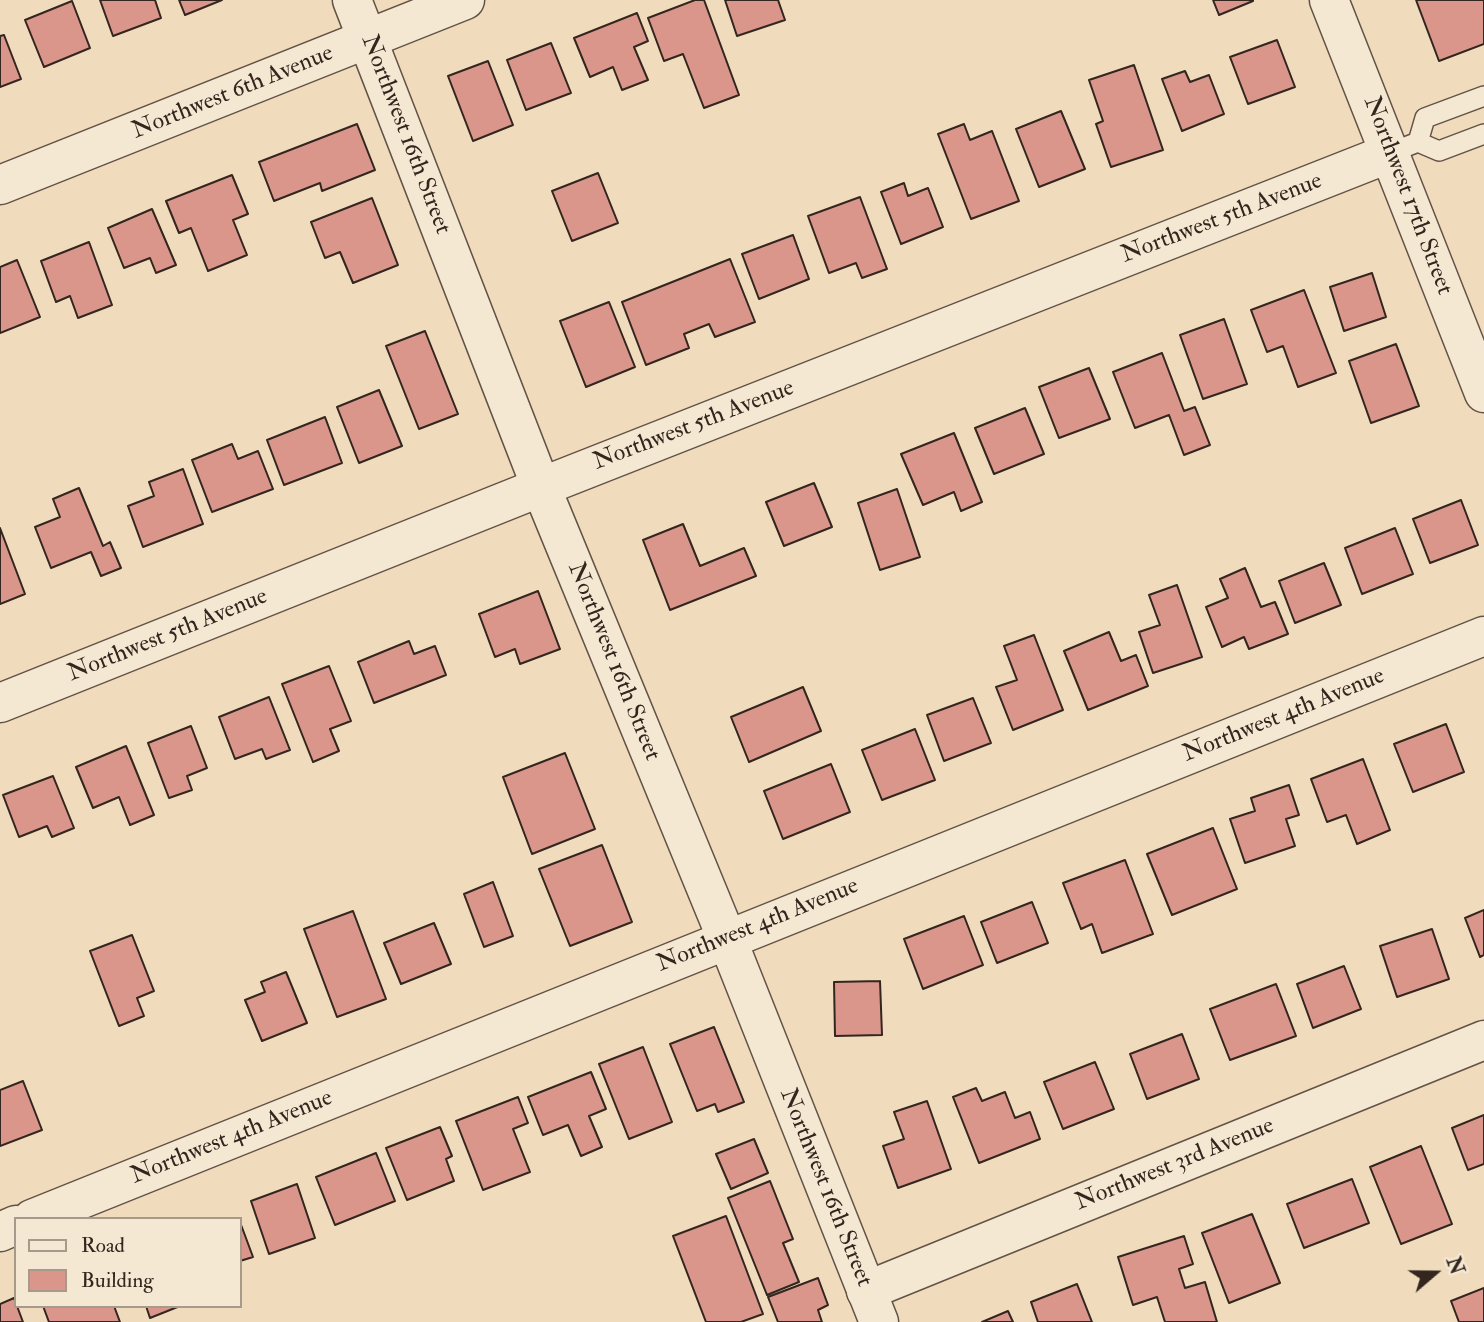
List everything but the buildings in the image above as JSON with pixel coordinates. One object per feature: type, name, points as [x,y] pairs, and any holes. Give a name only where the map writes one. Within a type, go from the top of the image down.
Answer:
[{"type":"street","name":"Northwest 16th Street","points":[[352,0],[541,487],[727,939],[872,1306]]},
{"type":"street","name":"Northwest 6th Avenue","points":[[0,185],[466,0]]},
{"type":"street","name":"Northwest 17th Street","points":[[1329,0],[1404,147],[1484,393]]},
{"type":"street","name":"Northwest 5th Avenue","points":[[0,703],[1404,147]]},
{"type":"street","name":"Northwest 4th Avenue","points":[[37,1217],[1484,636]]},
{"type":"street","name":"Northwest 3rd Avenue","points":[[872,1306],[1484,1040]]},
{"type":"lane","points":[[1484,96],[1425,118],[1404,147],[1440,151],[1484,134]]}]
